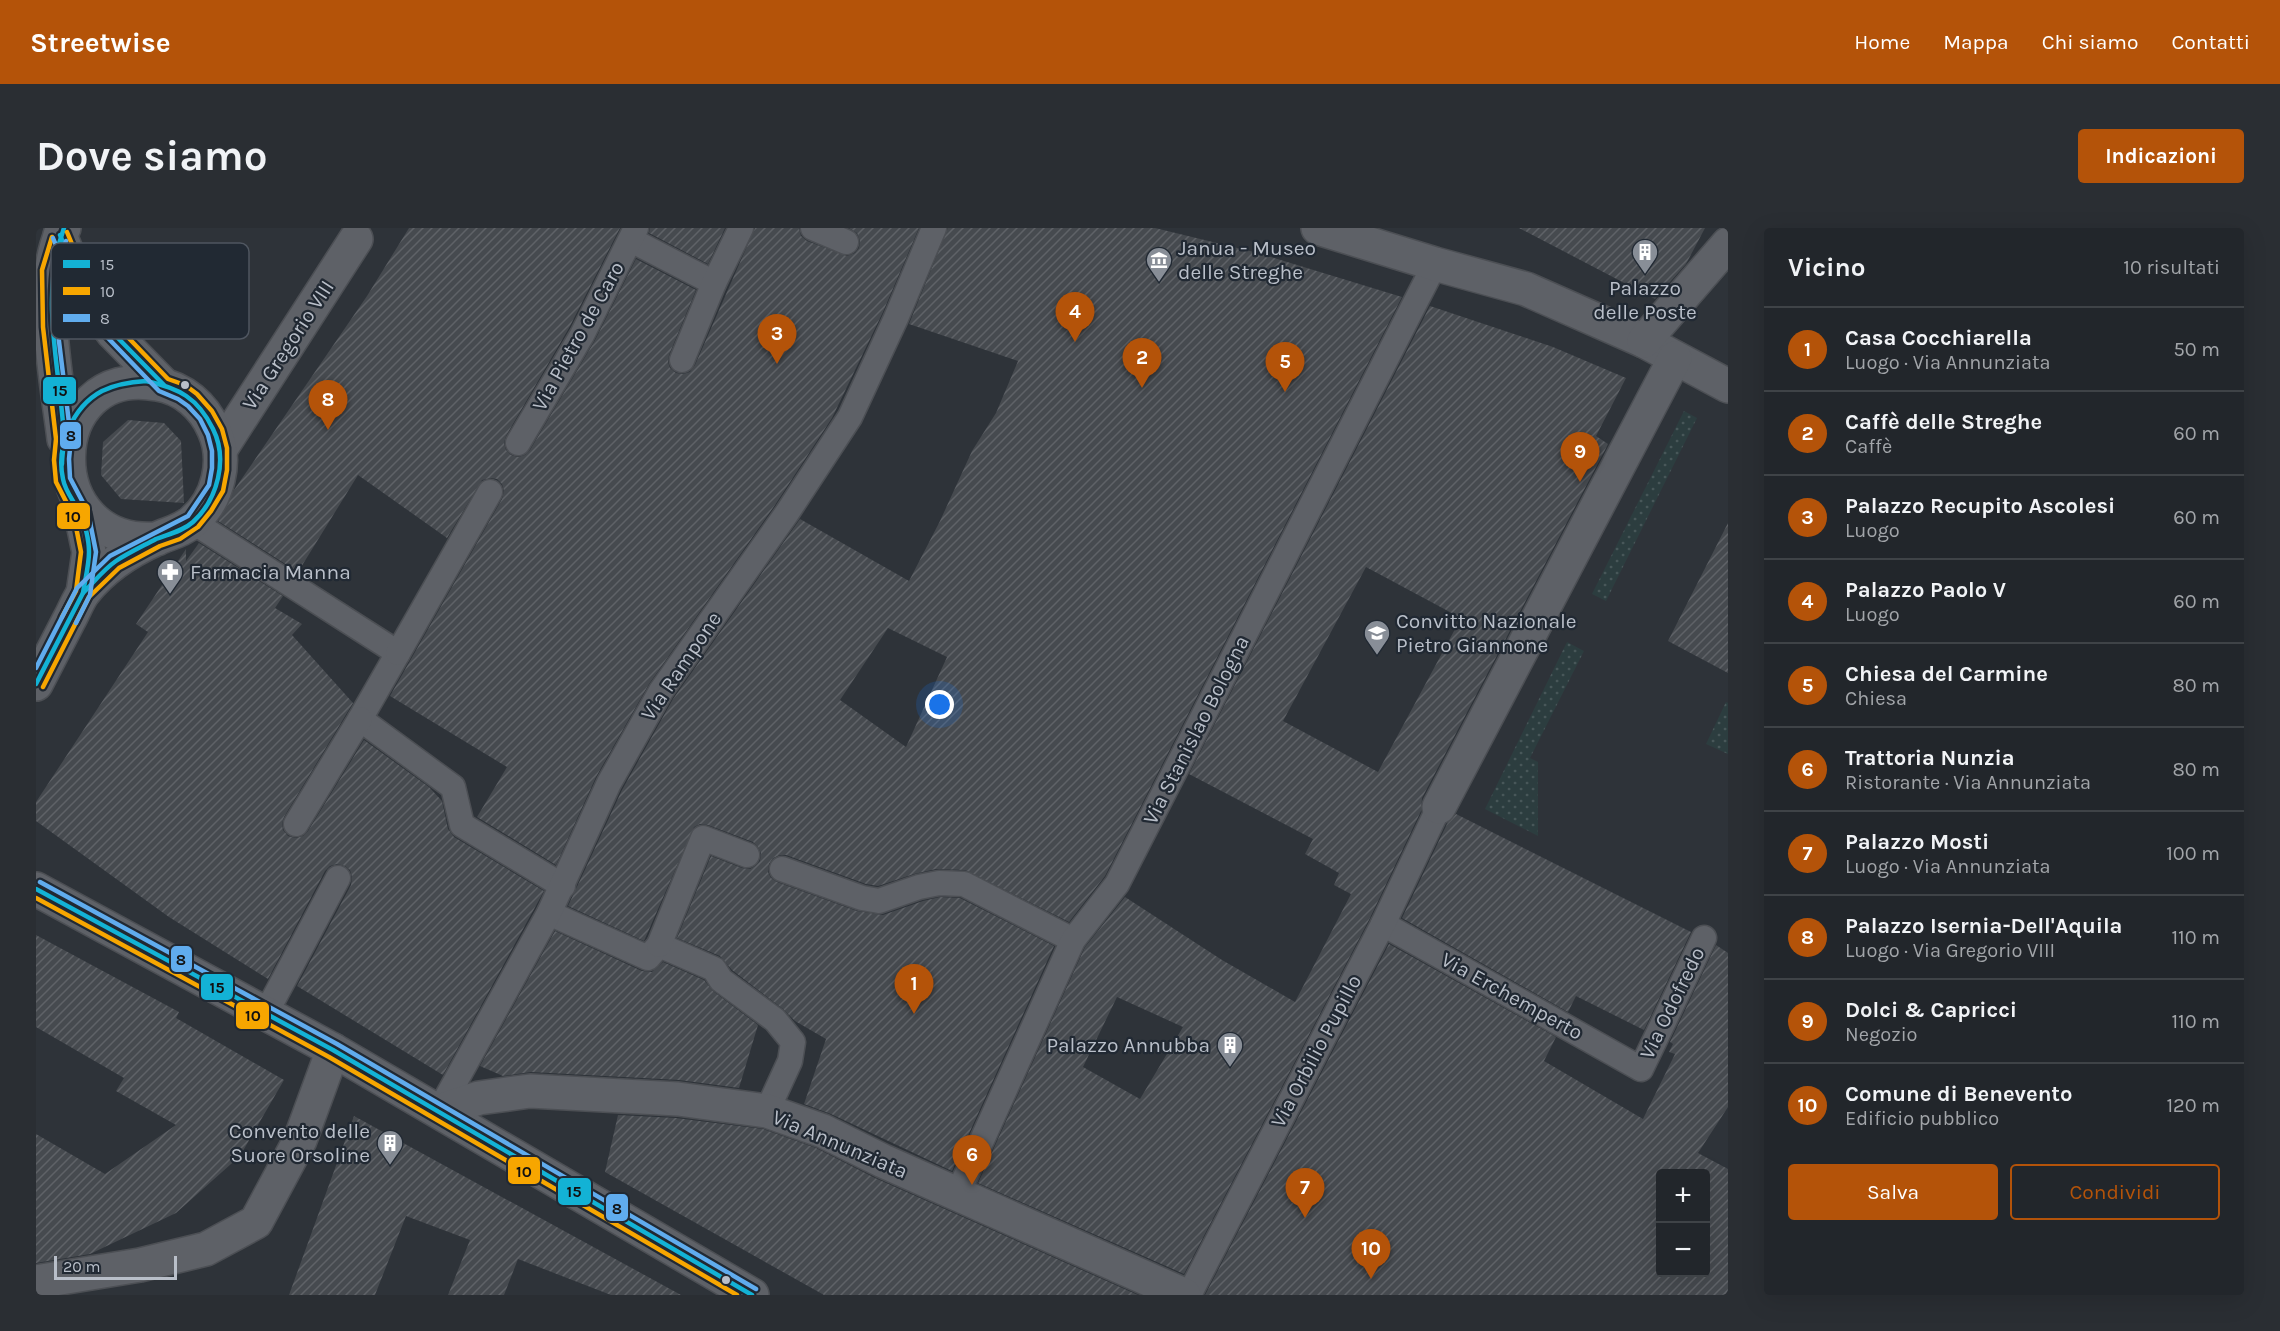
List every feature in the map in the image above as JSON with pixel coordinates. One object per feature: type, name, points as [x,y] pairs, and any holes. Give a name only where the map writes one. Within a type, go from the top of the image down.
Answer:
[{"type":"street","points":[[1318,228],[1526,289],[1644,341],[1728,386]]},
{"type":"street","name":"Via Gregorio VIII","points":[[220,450],[356,239]]},
{"type":"street","points":[[1644,341],[1728,244]]},
{"type":"street","points":[[51,267],[51,334]]},
{"type":"street","points":[[52,339],[64,439],[61,459],[63,480],[72,500],[81,514],[98,528],[114,536],[138,540],[157,539]]},
{"type":"street","points":[[119,339],[164,385]]},
{"type":"street","points":[[1439,807],[1675,358]]},
{"type":"street","points":[[36,684],[83,593],[114,562],[193,522],[206,507],[216,488],[220,469],[220,450],[215,432],[206,415],[193,400],[182,392],[146,381],[122,383],[100,392],[79,412],[64,439]]},
{"type":"street","points":[[81,514],[88,552],[83,593]]},
{"type":"street","points":[[36,889],[333,1050],[752,1295]]},
{"type":"street","points":[[36,1282],[140,1265],[206,1249],[256,1222],[300,1140],[333,1050]]},
{"type":"street","name":"Via Annunziata","points":[[439,1111],[479,1098],[530,1091],[678,1100],[767,1111],[823,1131],[957,1195],[1184,1295]]},
{"type":"lane","points":[[682,360],[714,283],[741,228]]},
{"type":"lane","points":[[813,228],[846,242]]},
{"type":"lane","name":"Via Rampone","points":[[439,1111],[564,886],[609,783],[661,691],[787,513],[850,417],[896,318],[934,228]]},
{"type":"lane","points":[[633,234],[714,283]]},
{"type":"lane","name":"Via Pietro de Caro","points":[[518,443],[582,335],[633,234]]},
{"type":"lane","name":"Via Stanislao Bologna","points":[[957,1195],[1073,940],[1117,884],[1435,264]]},
{"type":"lane","points":[[296,824],[360,719],[490,492]]},
{"type":"lane","points":[[193,522],[398,652]]},
{"type":"lane","points":[[360,719],[453,788],[462,825],[564,886]]},
{"type":"lane","name":"Via Orbilio Pupillo","points":[[1189,1295],[1383,924],[1439,807]]},
{"type":"lane","points":[[549,914],[648,958],[659,945],[703,838],[747,855]]},
{"type":"lane","points":[[782,869],[862,898],[879,900],[939,883],[964,884],[1073,940]]},
{"type":"lane","points":[[266,1013],[338,878]]},
{"type":"lane","name":"Via Erchemperto","points":[[1383,924],[1641,1069]]},
{"type":"lane","name":"Via Odofredo","points":[[1641,1069],[1704,938]]},
{"type":"lane","points":[[659,945],[714,969],[721,980],[775,1020],[793,1042],[790,1061],[767,1111]]},
{"type":"shaded area","points":[[1684,411],[1697,418],[1606,601],[1592,594]]},
{"type":"shaded area","points":[[1567,642],[1584,651],[1530,758],[1538,762],[1538,836],[1485,809]]},
{"type":"shaded area","points":[[1726,702],[1728,703],[1728,754],[1706,744]]},
{"type":"building","points":[[409,228],[620,228],[569,328],[506,436],[504,443],[506,450],[518,457],[530,450],[594,342],[636,259],[696,290],[669,355],[670,368],[676,373],[683,374],[690,372],[695,365],[755,228],[799,228],[801,236],[807,241],[847,256],[855,253],[860,241],[857,233],[849,228],[919,228],[883,312],[832,418],[775,505],[649,684],[596,777],[556,865],[477,817],[507,767],[390,696],[502,499],[504,491],[502,484],[497,479],[482,480],[447,538],[358,475],[298,572],[218,521],[234,490],[367,296]]},
{"type":"building","points":[[650,228],[725,228],[708,264],[649,233]]},
{"type":"building","points":[[948,228],[1155,228],[1254,252],[1402,297],[1105,876],[1069,922],[965,870],[936,869],[878,886],[866,884],[786,855],[773,858],[769,864],[768,872],[777,882],[857,911],[883,915],[940,897],[960,898],[1054,946],[952,1171],[831,1114],[804,1104],[826,1039],[795,1021],[732,970],[720,956],[677,938],[711,856],[750,869],[760,861],[761,853],[753,842],[708,825],[700,824],[694,827],[644,941],[568,906],[622,790],[673,699],[800,519],[909,581],[972,451],[996,413],[1018,361],[909,324]],"holes":[[[888,628],[947,657],[906,747],[840,700]]]},
{"type":"building","name":"Palazzo delle Poste","points":[[1519,228],[1705,228],[1686,264],[1655,299]]},
{"type":"building","points":[[1430,306],[1553,347],[1626,378],[1596,436],[1608,444],[1422,798],[1421,811],[1370,918],[1184,1274],[978,1183],[1085,947],[1125,897],[1222,960],[1295,1002],[1351,894],[1334,885],[1339,873],[1305,854],[1313,839],[1189,774]],"holes":[[[1366,567],[1461,618],[1378,772],[1283,721]],[[1117,997],[1183,1027],[1140,1099],[1083,1067]]]},
{"type":"building","points":[[128,420],[164,423],[181,441],[184,503],[121,499],[101,475],[103,442]]},
{"type":"building","points":[[1728,523],[1728,673],[1668,641]]},
{"type":"building","points":[[199,543],[283,596],[275,608],[302,624],[292,635],[353,703],[284,817],[283,830],[288,836],[296,838],[308,831],[364,740],[429,787],[442,801],[448,829],[454,837],[544,891],[443,1075],[297,986],[351,885],[350,870],[345,866],[337,864],[325,871],[268,979],[169,917],[36,821],[36,802],[148,632],[136,624],[186,549],[186,561]]},
{"type":"building","points":[[1456,814],[1691,932],[1644,1030],[1576,996],[1568,1012],[1402,918],[1447,824]]},
{"type":"building","points":[[555,931],[642,971],[652,972],[663,962],[704,980],[713,991],[758,1025],[739,1088],[679,1080],[531,1072],[503,1076],[480,1066]]},
{"type":"building","points":[[36,935],[179,1012],[176,1018],[284,1080],[240,1156],[176,1213],[90,1254],[36,1263],[36,1134],[105,1174],[176,1125],[116,1091],[124,1078],[36,1027]]},
{"type":"building","points":[[1389,944],[1556,1037],[1544,1061],[1643,1119],[1675,1054],[1669,1052],[1673,1044],[1670,1042],[1716,945],[1728,953],[1728,1107],[1698,1153],[1728,1169],[1728,1295],[1205,1295]]},
{"type":"building","points":[[618,1115],[676,1118],[763,1129],[816,1148],[875,1178],[1138,1295],[824,1295],[605,1172]]},
{"type":"building","name":"Convento delle Suore Orsoline","points":[[354,1116],[681,1295],[611,1295],[518,1259],[504,1295],[448,1295],[470,1240],[406,1216],[375,1295],[289,1295]]},
{"type":"transit line","name":"15","points":[[60,243],[64,228]]},
{"type":"transit line","name":"10","points":[[67,232],[72,243]]},
{"type":"transit line","name":"15","points":[[60,235],[63,243]]},
{"type":"transit line","name":"10","points":[[52,237],[42,270],[43,327],[56,439],[54,460],[56,482],[74,517],[81,552],[76,591],[62,617]]},
{"type":"transit line","name":"8","points":[[53,238],[55,243]]},
{"type":"transit line","name":"15","points":[[54,339],[64,437],[62,464]]},
{"type":"transit line","name":"8","points":[[59,339],[71,439],[70,478],[88,512],[96,552],[90,595],[76,623]]},
{"type":"transit line","name":"8","points":[[36,668],[77,588],[110,556],[188,516],[209,485],[212,451],[208,435],[200,419],[178,399],[159,391],[109,339]]},
{"type":"transit line","name":"15","points":[[119,339],[164,385]]},
{"type":"transit line","name":"10","points":[[43,687],[89,597],[119,568],[160,546],[180,539],[198,527],[223,491],[227,470],[227,448],[222,429],[212,411],[197,394],[185,385],[168,379],[130,339]]},
{"type":"transit line","name":"15","points":[[146,381],[178,391],[201,409],[213,429],[220,453],[218,478],[209,502],[193,522],[116,561],[83,593],[89,552],[88,542],[83,520],[63,479],[61,467],[64,441],[75,417],[91,398],[113,387],[146,381]]},
{"type":"transit line","name":"15","points":[[83,593],[36,684],[42,672],[83,593]]},
{"type":"transit line","name":"8","points":[[40,882],[337,1044],[756,1289]]},
{"type":"transit line","name":"15","points":[[36,889],[333,1050],[752,1295]]},
{"type":"transit line","name":"10","points":[[36,898],[329,1057],[737,1295]]},
{"type":"place","name":"Palazzo delle Poste","points":[[1645,275]]},
{"type":"place","name":"Janua - Museo delle Streghe","points":[[1159,283]]},
{"type":"place","name":"Palazzo Paolo V","points":[[1075,342]]},
{"type":"place","name":"Palazzo Recupito Ascolesi","points":[[777,364]]},
{"type":"place","name":"Caffè delle Streghe","points":[[1142,388]]},
{"type":"place","name":"Chiesa del Carmine","points":[[1285,392]]},
{"type":"place","name":"Palazzo Isernia-Dell'Aquila","points":[[328,430]]},
{"type":"place","name":"Dolci & Capricci","points":[[1580,482]]},
{"type":"place","name":"Farmacia Manna","points":[[170,595]]},
{"type":"place","name":"Convitto Nazionale Pietro Giannone","points":[[1377,656]]},
{"type":"place","name":"Casa Cocchiarella","points":[[914,1014]]},
{"type":"place","name":"Palazzo Annubba","points":[[1230,1068]]},
{"type":"place","name":"Convento delle Suore Orsoline","points":[[390,1166]]},
{"type":"place","name":"Trattoria Nunzia","points":[[972,1185]]},
{"type":"place","name":"Palazzo Mosti","points":[[1305,1218]]},
{"type":"place","name":"Comune di Benevento","points":[[1371,1279]]}]
